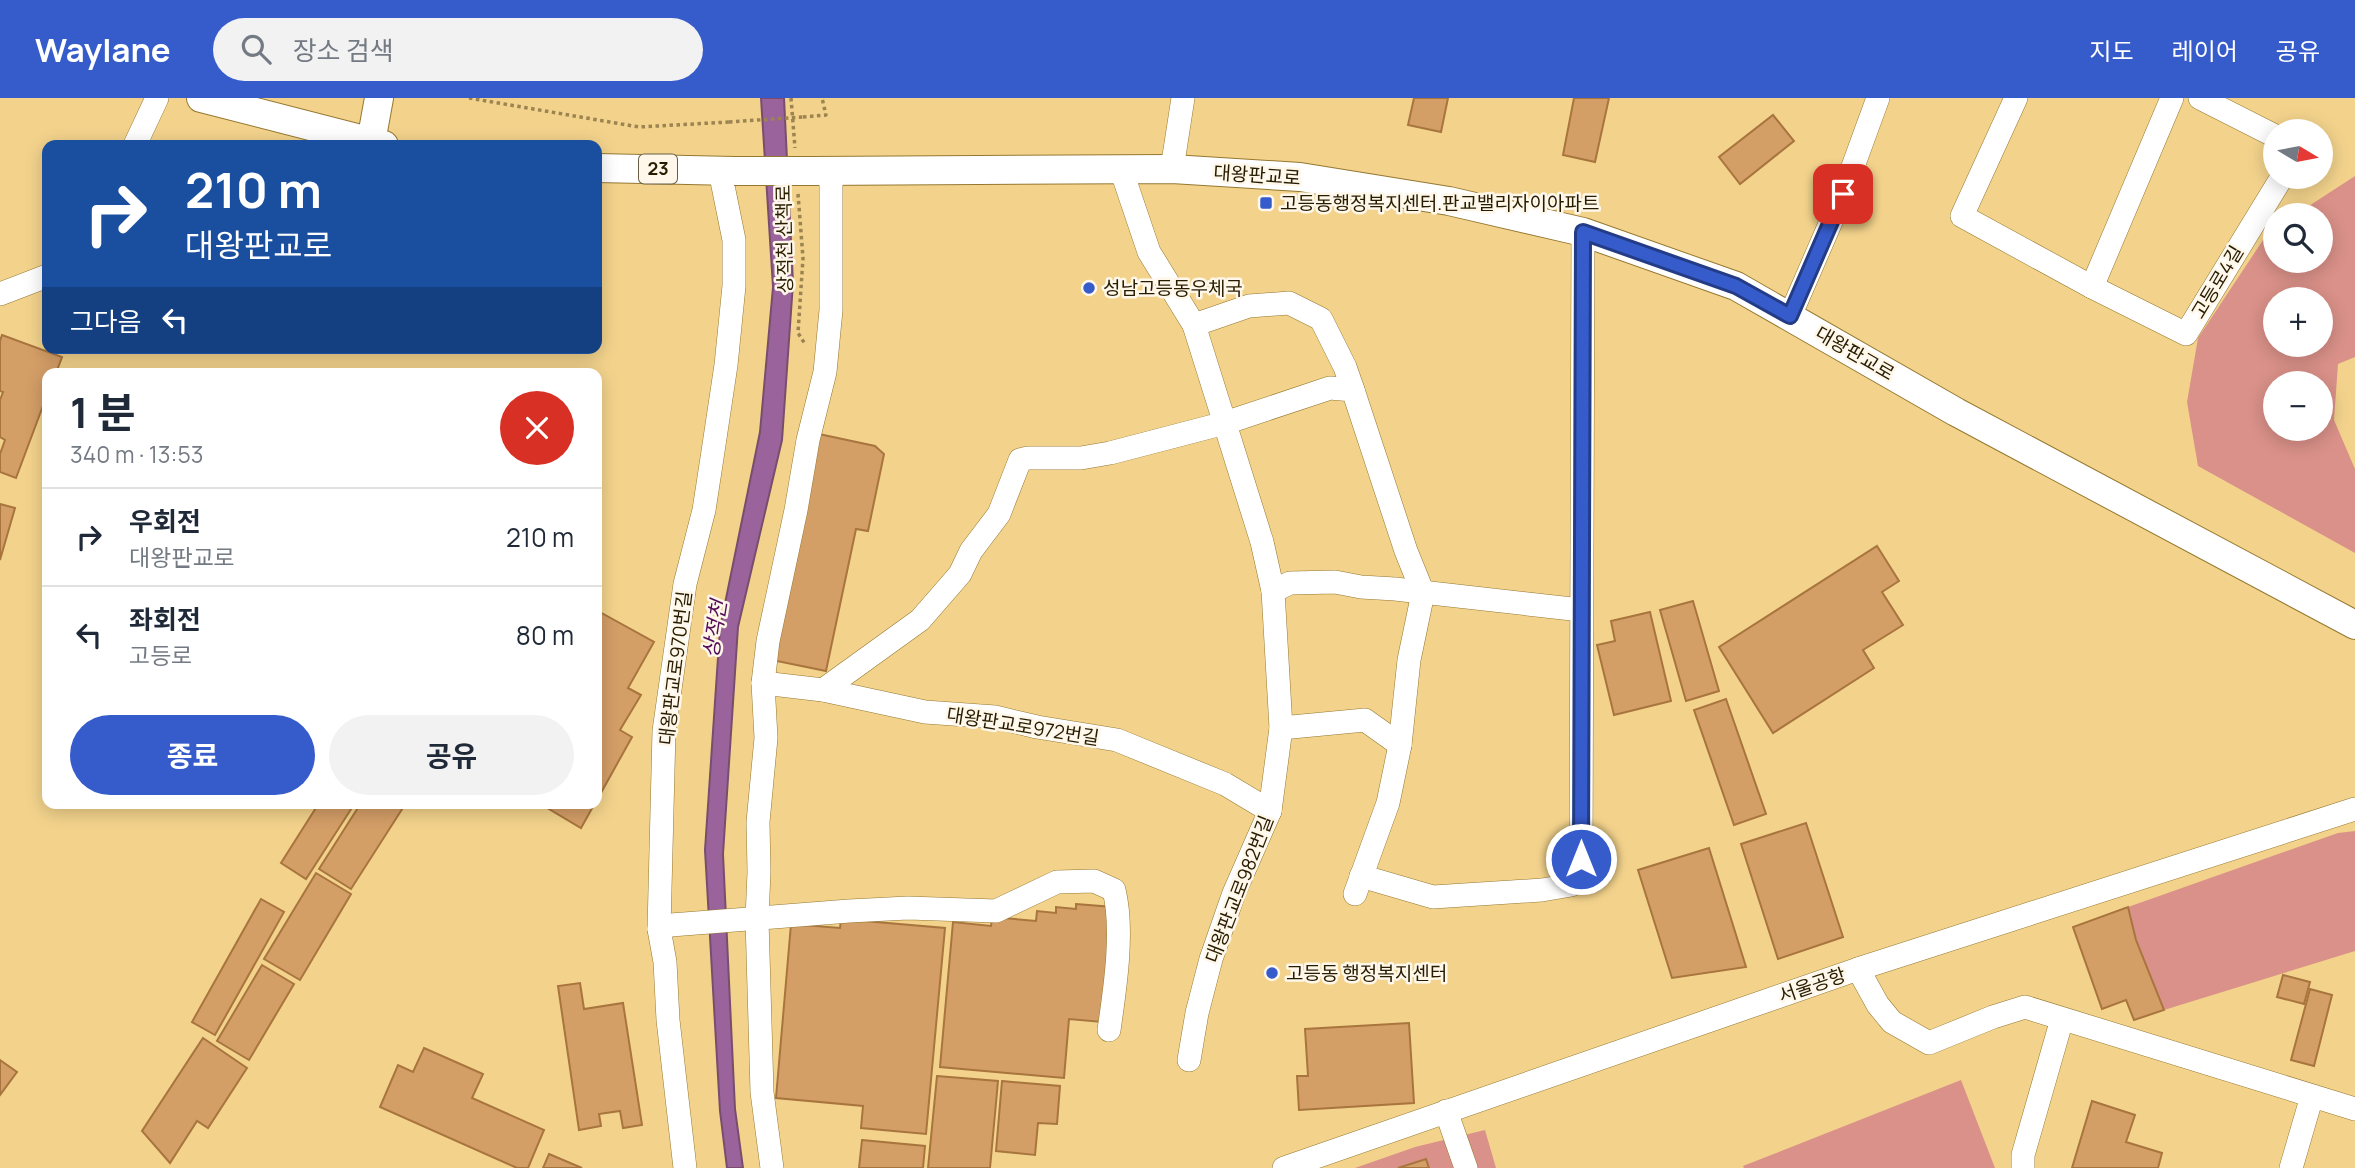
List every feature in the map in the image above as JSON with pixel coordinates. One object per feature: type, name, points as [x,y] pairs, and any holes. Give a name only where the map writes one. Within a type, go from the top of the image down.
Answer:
[{"type":"main road","points":[[201,98],[362,140]]},
{"type":"main road","points":[[377,140],[379,98]]},
{"type":"main road","name":"23","points":[[602,168],[809,171]]},
{"type":"main road","name":"대왕판교로","points":[[809,171],[1172,169],[1300,177],[1449,201],[1583,232],[1736,286],[1956,412],[2355,625]]},
{"type":"street","points":[[137,140],[157,98]]},
{"type":"street","points":[[1172,169],[1184,98]]},
{"type":"street","points":[[1790,316],[1843,194],[1878,98]]},
{"type":"street","name":"고등로4길","points":[[2016,98],[1962,216],[2092,287],[2186,334],[2275,189]]},
{"type":"street","points":[[2092,287],[2172,98]]},
{"type":"street","points":[[2200,98],[2263,130]]},
{"type":"street","name":"대왕판교로982번길","points":[[1121,169],[1149,252],[1194,325],[1262,542],[1273,591],[1281,728],[1270,811],[1234,893],[1211,959],[1197,1013],[1189,1060]]},
{"type":"street","name":"대왕판교로970번길","points":[[685,1168],[668,1020],[665,962],[664,731],[685,584],[704,510],[726,365],[734,286],[734,240],[727,171]]},
{"type":"street","points":[[772,1168],[762,1092],[752,919],[760,872],[758,822],[766,738],[763,683],[768,641],[808,440],[825,372],[831,310],[809,171]]},
{"type":"street","points":[[1194,325],[1249,306],[1289,303],[1321,319],[1345,367],[1406,551],[1423,593],[1409,660],[1400,745],[1388,803],[1358,885],[1433,897],[1542,890],[1571,885],[1581,859],[1583,232]]},
{"type":"street","points":[[0,294],[42,278]]},
{"type":"street","points":[[823,690],[920,620],[960,573],[971,551],[999,514],[1020,460],[1100,455],[1224,424],[1330,388],[1353,390]]},
{"type":"street","points":[[1273,591],[1290,583],[1335,582],[1581,610]]},
{"type":"street","name":"대왕판교로972번길","points":[[763,683],[823,690],[925,712],[995,717],[1117,740],[1225,783],[1270,811]]},
{"type":"street","points":[[1281,728],[1365,720],[1400,745]]},
{"type":"street","points":[[1858,970],[2355,810]]},
{"type":"street","points":[[665,927],[800,913],[908,908],[996,911],[1057,882],[1094,881],[1114,890],[1119,911],[1109,1030]]},
{"type":"street","name":"서울공항","points":[[1284,1168],[1858,970],[1878,1005],[1892,1022],[1929,1043],[2025,1007],[2355,1109]]},
{"type":"street","points":[[2023,1168],[2023,1156],[2062,1019]]},
{"type":"street","points":[[2291,1168],[2312,1096]]},
{"type":"street","points":[[1446,1111],[1466,1168]]},
{"type":"path","points":[[469,98],[639,127],[826,115],[822,98]]},
{"type":"path","name":"상적천 산책로","points":[[791,98],[809,171],[798,333],[825,372]]},
{"type":"shaded area","points":[[761,98],[784,98],[793,283],[782,440],[738,627],[723,854],[735,1109],[743,1168],[727,1168],[720,1111],[705,850],[720,628],[760,432],[773,287]]},
{"type":"shaded area","points":[[2355,176],[2355,357],[2338,364],[2334,420],[2355,469],[2355,553],[2198,466],[2187,402],[2198,338],[2263,240],[2263,273],[2333,273],[2333,203],[2313,203]]},
{"type":"shaded area","points":[[2355,831],[2355,951],[2164,1010],[2136,940],[2128,907],[2338,833]]},
{"type":"shaded area","points":[[1961,1080],[1995,1168],[1743,1166]]},
{"type":"shaded area","points":[[1485,1130],[1496,1168],[1355,1168],[1415,1147]]},
{"type":"building","points":[[1414,98],[1448,98],[1441,132],[1408,125]]},
{"type":"building","points":[[1574,98],[1609,98],[1595,162],[1563,155]]},
{"type":"building","points":[[1773,115],[1794,141],[1740,184],[1719,157]]},
{"type":"building","points":[[2,335],[42,350],[42,354],[62,357],[58,368],[42,368],[42,408],[16,478],[0,472],[0,454],[5,440],[0,437],[0,400],[3,392],[0,391]]},
{"type":"building","points":[[819,434],[875,446],[884,454],[868,531],[856,529],[826,671],[772,660]]},
{"type":"building","points":[[0,504],[15,508],[0,560]]},
{"type":"building","points":[[1877,546],[1899,581],[1882,592],[1903,625],[1863,650],[1874,668],[1773,733],[1719,647]]},
{"type":"building","points":[[1693,601],[1719,691],[1686,701],[1660,610]]},
{"type":"building","points":[[1650,612],[1671,701],[1614,715],[1597,645],[1615,641],[1611,621]]},
{"type":"building","points":[[602,613],[654,642],[628,688],[641,695],[620,730],[632,737],[602,791]]},
{"type":"building","points":[[1726,699],[1766,814],[1734,825],[1694,710]]},
{"type":"building","points":[[315,809],[351,809],[306,879],[281,863]]},
{"type":"building","points":[[357,809],[402,809],[351,889],[319,869]]},
{"type":"building","points":[[549,809],[592,809],[581,828]]},
{"type":"building","points":[[1806,823],[1843,937],[1778,959],[1741,844]]},
{"type":"building","points":[[1709,848],[1746,967],[1672,978],[1638,870]]},
{"type":"building","points":[[316,873],[351,894],[300,980],[264,959]]},
{"type":"building","points":[[261,899],[284,912],[215,1035],[192,1022]]},
{"type":"building","points":[[1076,904],[1113,907],[1102,1022],[1069,1019],[1064,1078],[940,1067],[953,922],[991,926],[992,917],[1036,921],[1037,911],[1056,913],[1056,907],[1076,909]]},
{"type":"building","points":[[2128,907],[2136,940],[2164,1010],[2134,1020],[2126,1000],[2102,1009],[2073,927]]},
{"type":"building","points":[[841,919],[945,928],[926,1134],[861,1128],[863,1106],[776,1098],[791,924],[840,928]]},
{"type":"building","points":[[262,965],[294,984],[249,1060],[217,1041]]},
{"type":"building","points":[[2283,975],[2310,982],[2304,1004],[2277,997]]},
{"type":"building","points":[[580,983],[584,1009],[623,1003],[642,1125],[623,1128],[620,1111],[599,1114],[601,1126],[579,1130],[558,986]]},
{"type":"building","points":[[2310,989],[2332,995],[2314,1066],[2291,1060]]},
{"type":"building","points":[[1409,1023],[1414,1103],[1299,1110],[1297,1076],[1308,1076],[1305,1029]]},
{"type":"building","points":[[203,1038],[247,1068],[208,1128],[197,1121],[170,1163],[142,1131]]},
{"type":"building","points":[[424,1048],[483,1074],[472,1098],[544,1130],[528,1168],[517,1168],[380,1107],[398,1065],[413,1072]]},
{"type":"building","points":[[0,1060],[17,1072],[0,1095]]},
{"type":"building","points":[[937,1076],[998,1081],[990,1168],[928,1168]]},
{"type":"building","points":[[1002,1081],[1060,1086],[1057,1124],[1038,1123],[1035,1155],[996,1151]]},
{"type":"building","points":[[2092,1101],[2135,1115],[2126,1142],[2162,1153],[2158,1168],[2072,1168]]},
{"type":"building","points":[[862,1140],[925,1146],[923,1168],[859,1168]]},
{"type":"building","points":[[549,1154],[582,1168],[543,1168]]},
{"type":"building","points":[[1426,1159],[1429,1168],[1398,1168]]},
{"type":"place","name":"고등동행정복지센터.판교밸리자이아파트","points":[[1266,203]]},
{"type":"place","name":"성남고등동우체국","points":[[1089,288]]},
{"type":"place","name":"고등동 행정복지센터","points":[[1272,973]]},
{"type":"route","points":[[1581,859],[1583,232],[1736,286],[1790,316],[1843,194]]},
{"type":"water label","name":"상적천","points":[[715,629]]}]
